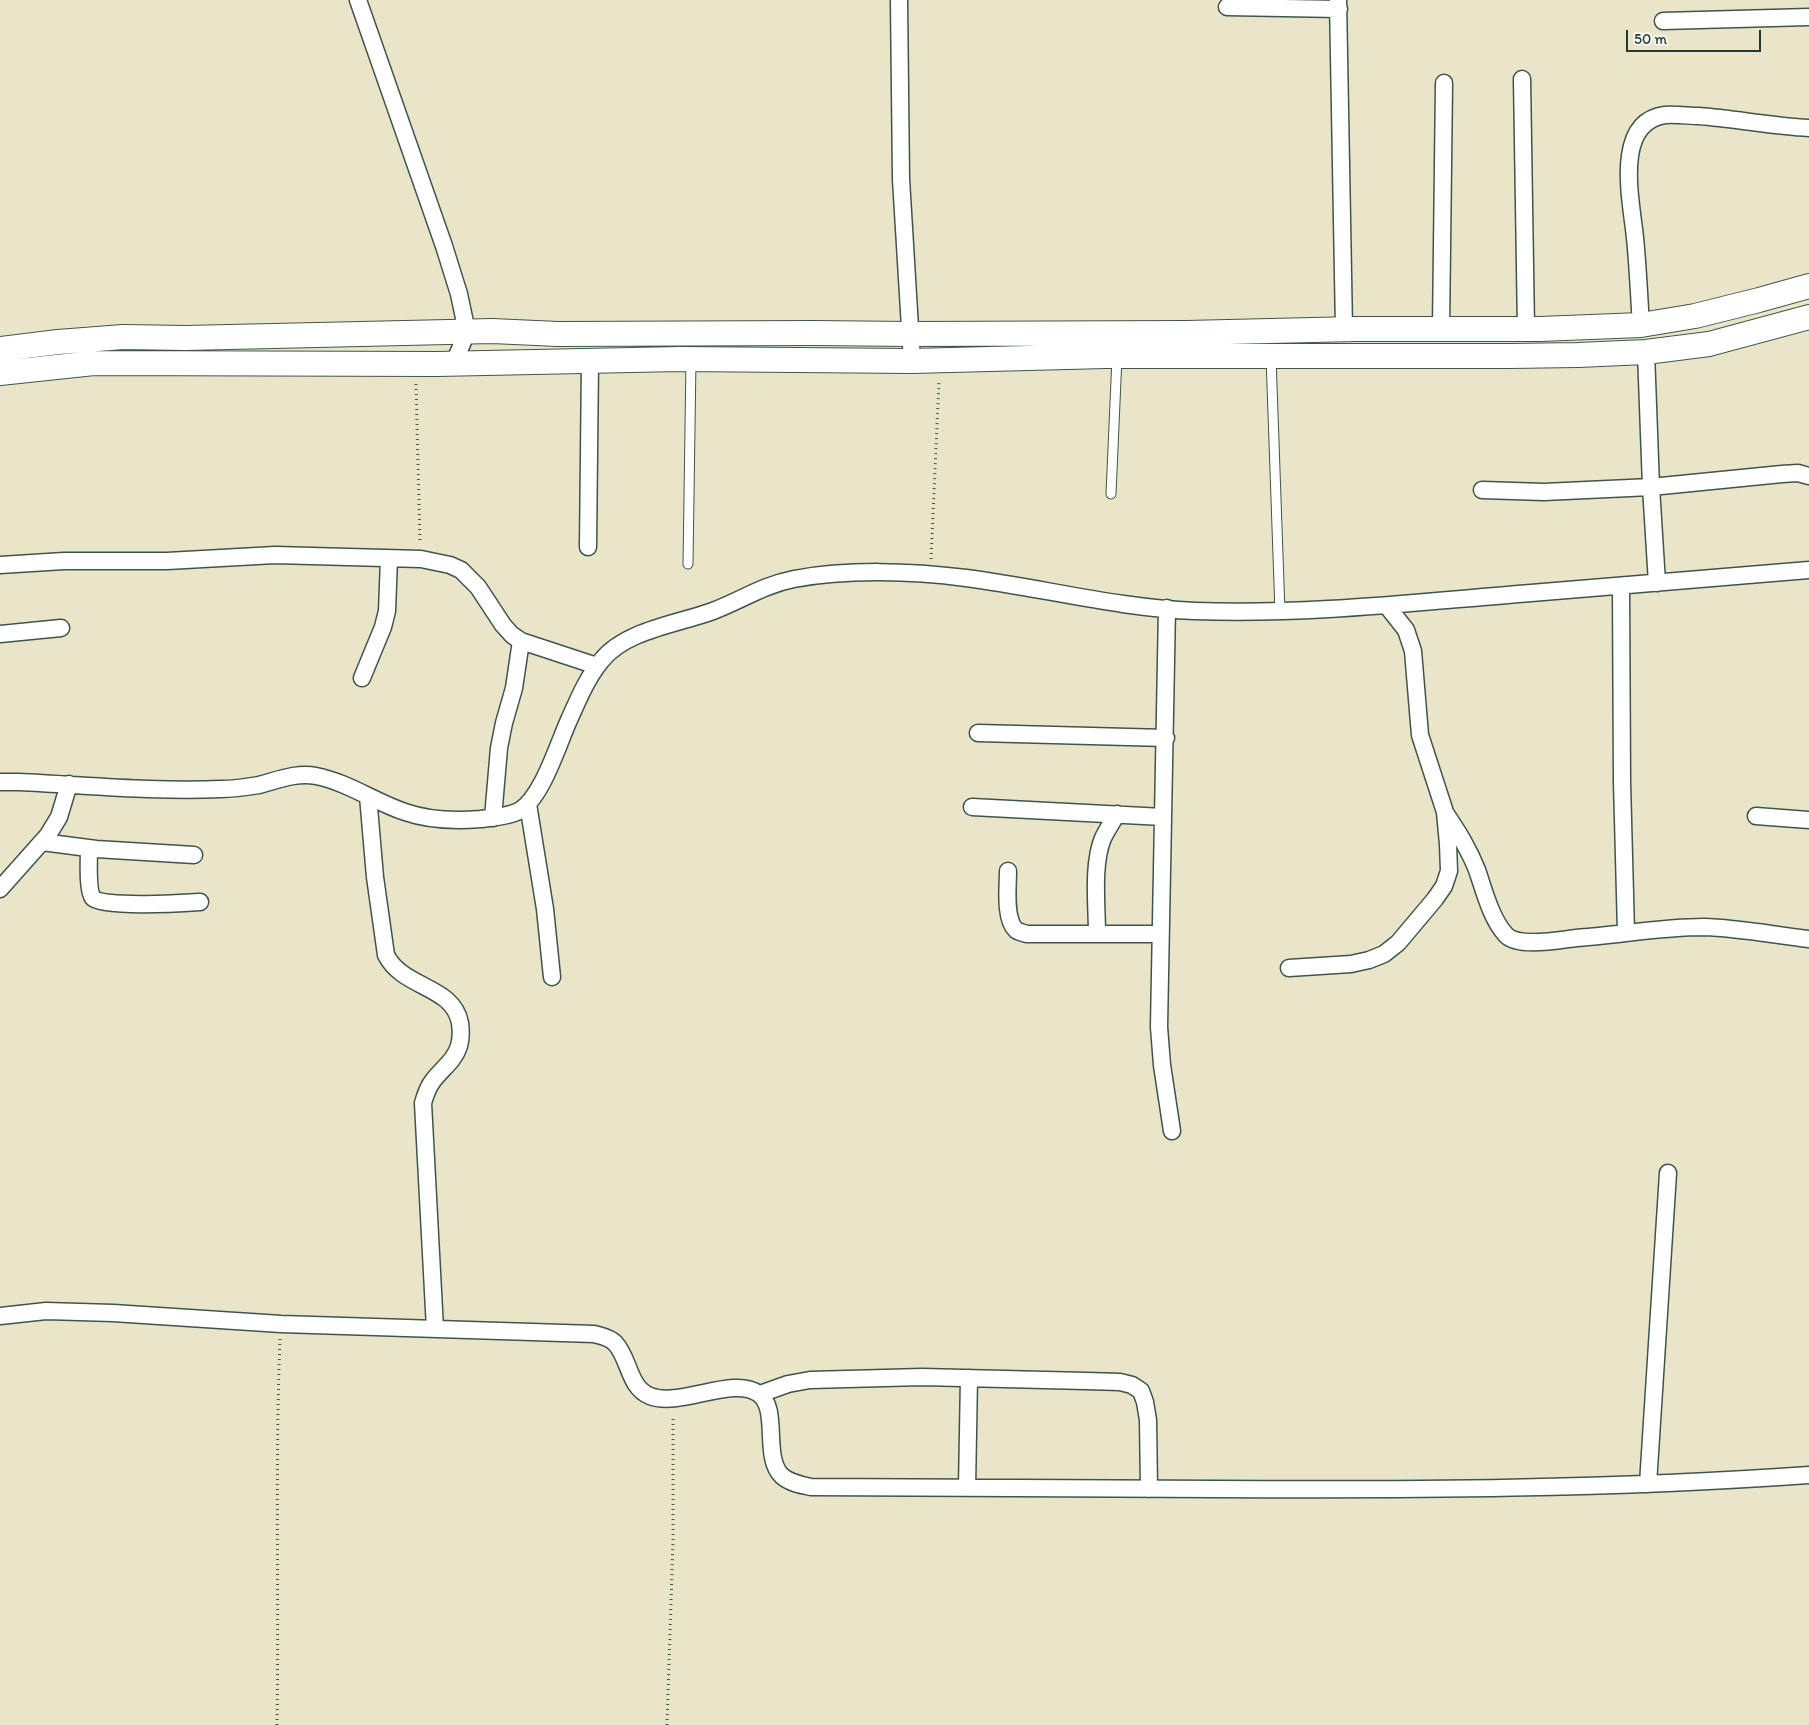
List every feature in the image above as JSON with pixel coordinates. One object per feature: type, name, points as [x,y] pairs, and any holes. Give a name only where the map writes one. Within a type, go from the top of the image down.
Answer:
[{"type":"street","points":[[358,0],[444,246],[459,294],[468,343]]},
{"type":"street","points":[[899,0],[901,179],[911,348]]},
{"type":"street","points":[[1227,7],[1338,4],[1344,329]]},
{"type":"street","points":[[1663,21],[1809,17]]},
{"type":"street","points":[[1522,79],[1526,329]]},
{"type":"street","points":[[1441,329],[1444,83]]},
{"type":"street","points":[[1641,325],[1636,242],[1629,188],[1628,161],[1634,141],[1643,126],[1654,118],[1666,115],[1726,118],[1786,127],[1809,128]]},
{"type":"street","points":[[0,373],[94,363],[415,364],[468,343],[590,361],[690,360],[1186,333],[1344,329],[1526,329],[1641,325],[1695,316],[1809,286]]},
{"type":"street","points":[[0,349],[123,337],[468,343],[558,334],[813,333],[911,348],[940,360],[1117,356],[1510,356],[1646,352],[1709,344],[1809,317]]},
{"type":"street","points":[[1646,352],[1657,583]]},
{"type":"street","points":[[588,547],[590,361]]},
{"type":"street","points":[[1482,490],[1544,492],[1651,487],[1798,473],[1809,476]]},
{"type":"street","points":[[0,565],[64,561],[167,562],[275,555],[421,559],[450,565],[461,570],[478,587],[503,625],[512,635],[522,641],[597,666]]},
{"type":"street","points":[[362,678],[383,628],[387,611],[389,559]]},
{"type":"street","points":[[0,782],[172,790],[223,789],[258,785],[295,776],[312,775],[408,813],[465,820],[504,817],[519,811],[528,804],[538,790],[570,716],[604,656],[635,636],[720,608],[767,586],[794,579],[825,575],[876,574],[965,578],[1127,604],[1196,611],[1280,612],[1387,606],[1809,570]]},
{"type":"street","points":[[1621,586],[1622,782],[1626,932]]},
{"type":"street","points":[[1387,606],[1406,630],[1413,651],[1420,735],[1445,812],[1468,849],[1487,900],[1507,936],[1515,942],[1527,942],[1671,928],[1706,927],[1809,939]]},
{"type":"street","points":[[1167,608],[1159,1026],[1162,1064],[1172,1131]]},
{"type":"street","points":[[0,634],[62,628]]},
{"type":"street","points":[[493,818],[499,748],[514,688],[522,641]]},
{"type":"street","points":[[978,733],[1166,738]]},
{"type":"street","points":[[0,889],[42,842],[59,817],[69,784]]},
{"type":"street","points":[[368,796],[386,956],[391,965],[403,975],[441,995],[452,1004],[458,1015],[461,1029],[460,1044],[453,1060],[432,1081],[426,1091],[423,1103],[434,1329]]},
{"type":"street","points":[[528,804],[545,909],[552,977]]},
{"type":"street","points":[[972,807],[1163,817]]},
{"type":"street","points":[[1289,968],[1351,964],[1369,960],[1384,954],[1398,943],[1444,886],[1449,871],[1445,812]]},
{"type":"street","points":[[1098,934],[1097,872],[1099,852],[1103,838],[1117,814]]},
{"type":"street","points":[[1756,816],[1809,820]]},
{"type":"street","points":[[42,842],[89,848],[194,855]]},
{"type":"street","points":[[89,848],[90,890],[97,902],[115,904],[200,902]]},
{"type":"street","points":[[1008,871],[1008,909],[1011,924],[1017,931],[1027,934],[1160,934]]},
{"type":"street","points":[[1648,1484],[1668,1173]]},
{"type":"street","points":[[0,1316],[46,1311],[97,1312],[281,1324],[594,1334],[606,1337],[615,1343],[639,1388],[648,1395],[659,1399],[673,1399],[738,1388],[750,1389],[760,1394],[767,1404],[776,1467],[783,1477],[794,1483],[811,1487],[1149,1489],[1543,1488],[1809,1475]]},
{"type":"street","points":[[760,1394],[788,1384],[810,1380],[922,1377],[1120,1382],[1132,1385],[1141,1391],[1145,1402],[1148,1420],[1149,1489]]},
{"type":"street","points":[[967,1488],[968,1378]]},
{"type":"lane","points":[[1111,494],[1117,356]]},
{"type":"lane","points":[[1271,356],[1280,612]]},
{"type":"lane","points":[[688,564],[690,360]]},
{"type":"path","points":[[930,576],[940,360]]},
{"type":"path","points":[[415,364],[421,559]]},
{"type":"path","points":[[277,1725],[276,1472],[281,1324]]},
{"type":"path","points":[[667,1725],[673,1540],[673,1399]]}]
